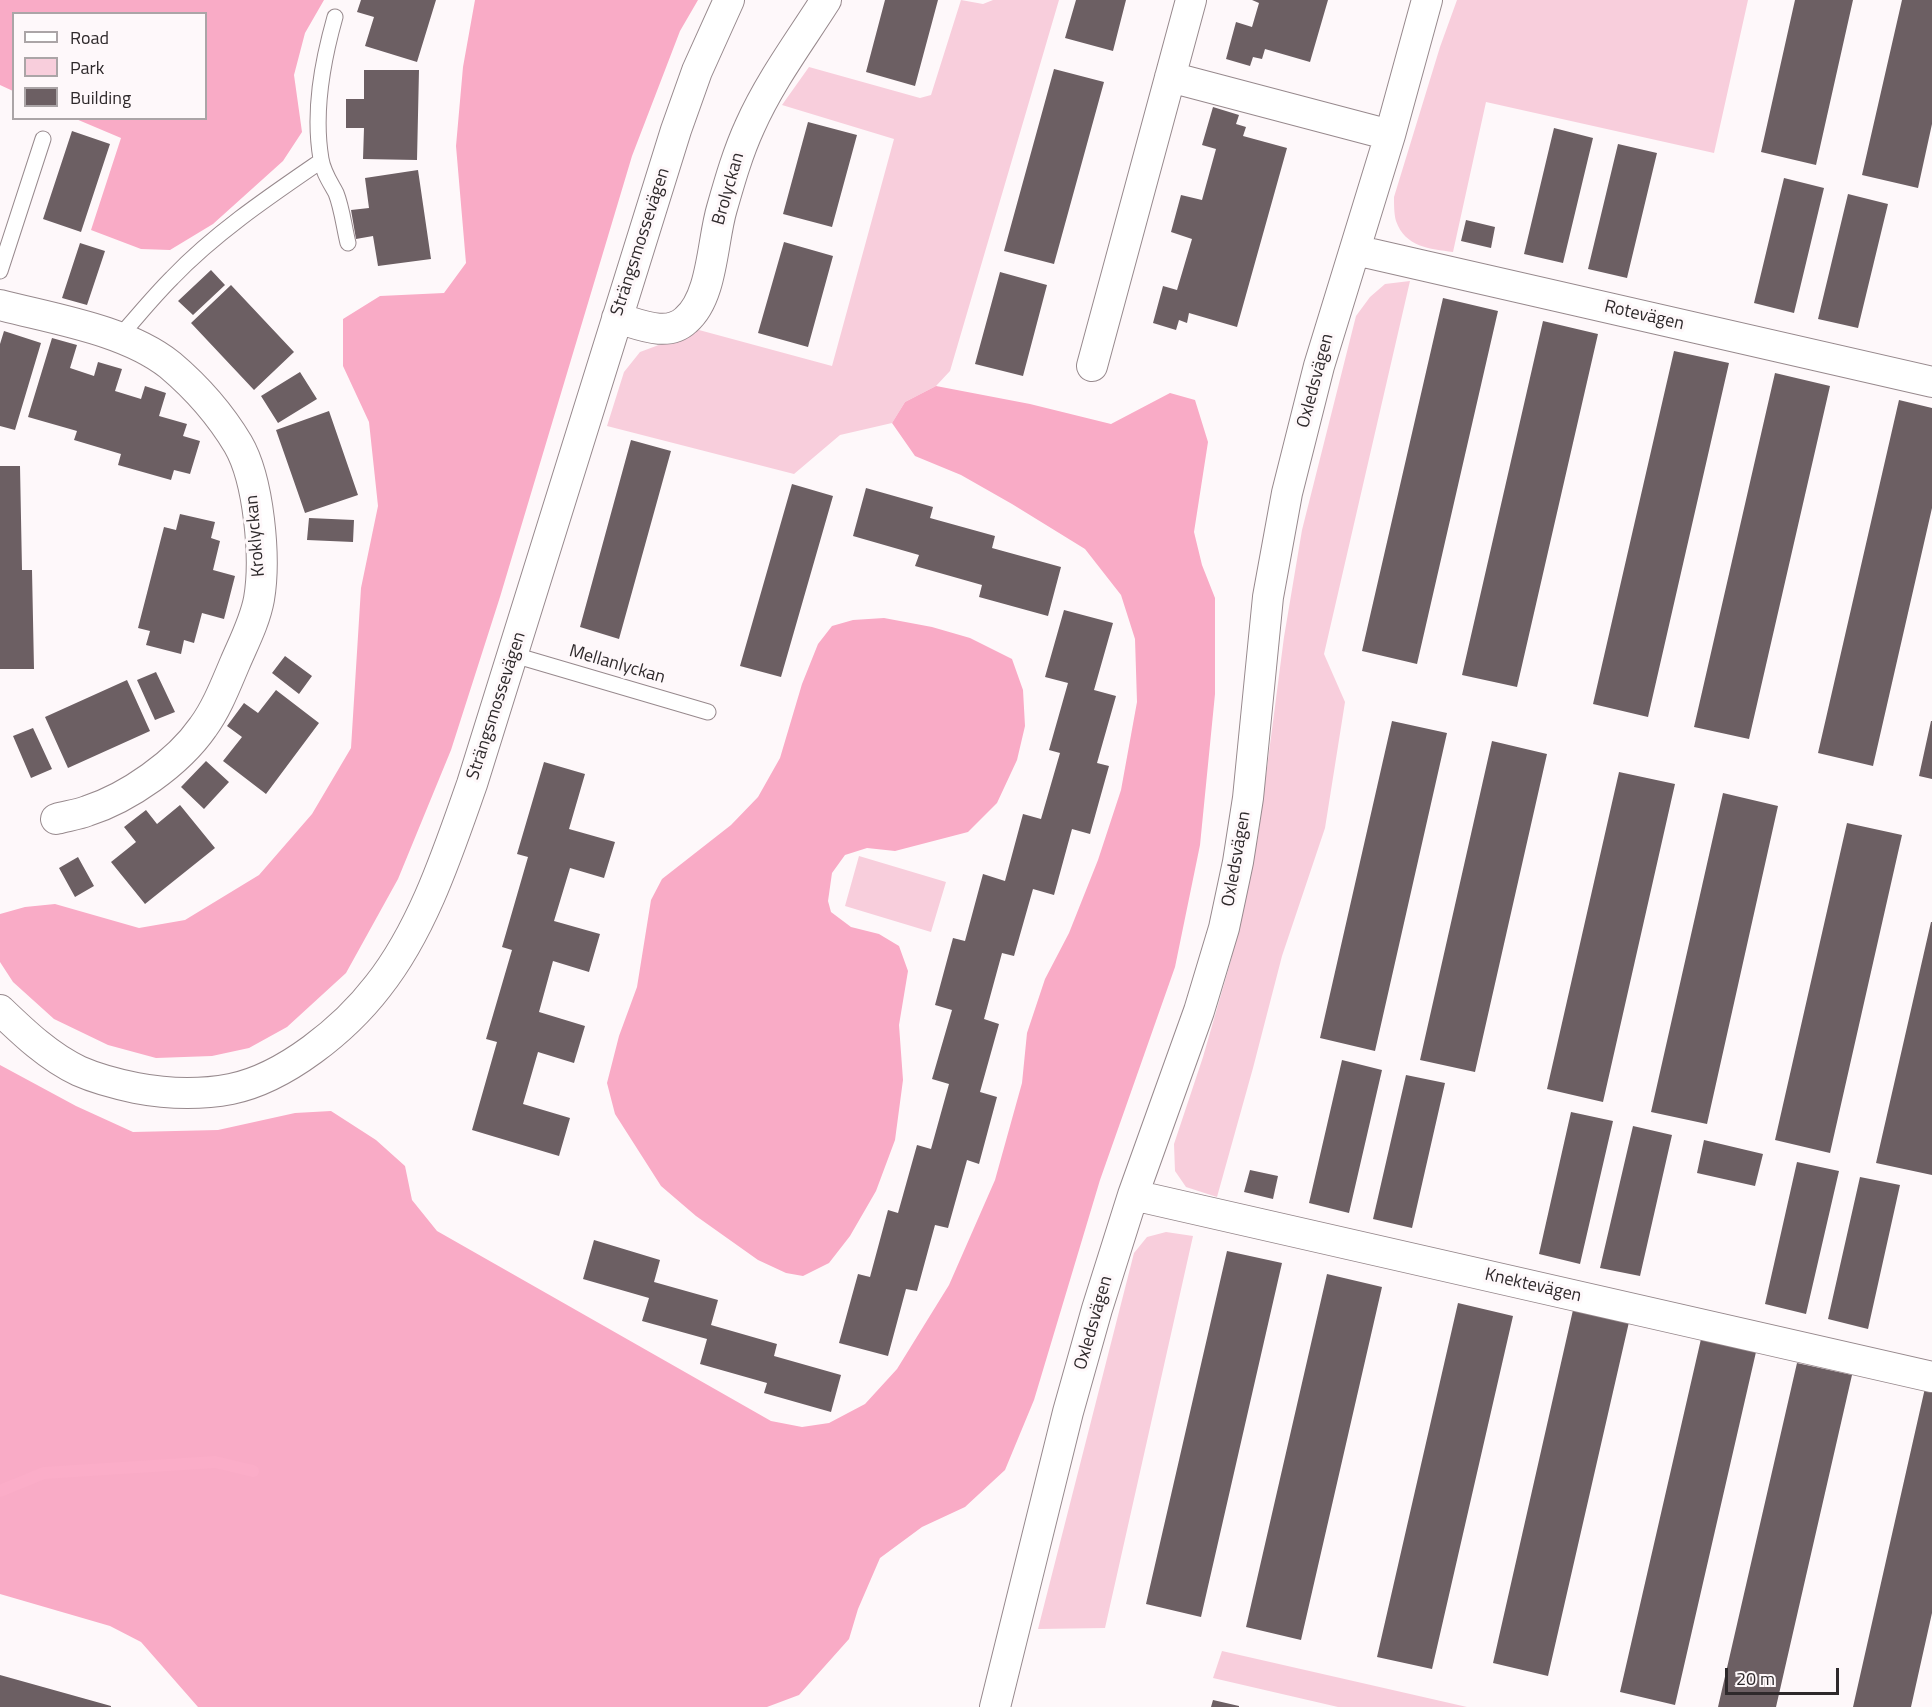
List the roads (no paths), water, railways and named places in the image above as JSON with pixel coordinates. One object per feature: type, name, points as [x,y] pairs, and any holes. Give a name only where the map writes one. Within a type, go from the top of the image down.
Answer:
[{"type":"street","name":"Strängsmossevägen","points":[[0,1010],[52,1055],[79,1071],[113,1083],[152,1091],[194,1094],[233,1088],[265,1077],[298,1059],[356,1013],[380,985],[405,945],[429,896],[472,784],[617,318],[697,71],[729,0]]},
{"type":"street","name":"Brolyckan","points":[[617,318],[661,330],[676,328],[695,310],[707,280],[720,213],[737,156],[762,102],[826,0]]},
{"type":"street","points":[[1092,366],[1191,0]]},
{"type":"street","name":"Oxledsvägen","points":[[995,1707],[1068,1412],[1097,1309],[1133,1195],[1199,1011],[1224,928],[1248,798],[1268,597],[1287,493],[1319,366],[1390,135],[1427,0]]},
{"type":"street","points":[[1170,77],[1390,135]]},
{"type":"street","name":"Rotevägen","points":[[1355,250],[1932,382]]},
{"type":"street","name":"Kroklyckan","points":[[0,305],[119,337],[148,350],[169,364],[198,391],[239,445],[248,469],[258,514],[262,564],[259,600],[251,627],[222,694],[203,728],[154,776],[119,798],[87,811],[56,819]]},
{"type":"street","name":"Knektevägen","points":[[1133,1195],[1932,1377]]},
{"type":"lane","points":[[335,17],[320,85],[321,160],[328,182],[336,194],[348,243]]},
{"type":"lane","points":[[0,271],[43,139]]},
{"type":"lane","points":[[119,337],[172,277],[208,245],[271,195],[321,160]]},
{"type":"lane","name":"Mellanlyckan","points":[[514,655],[708,712]]},
{"type":"waterway","points":[[0,1491],[44,1473],[215,1462],[253,1471]]}]
